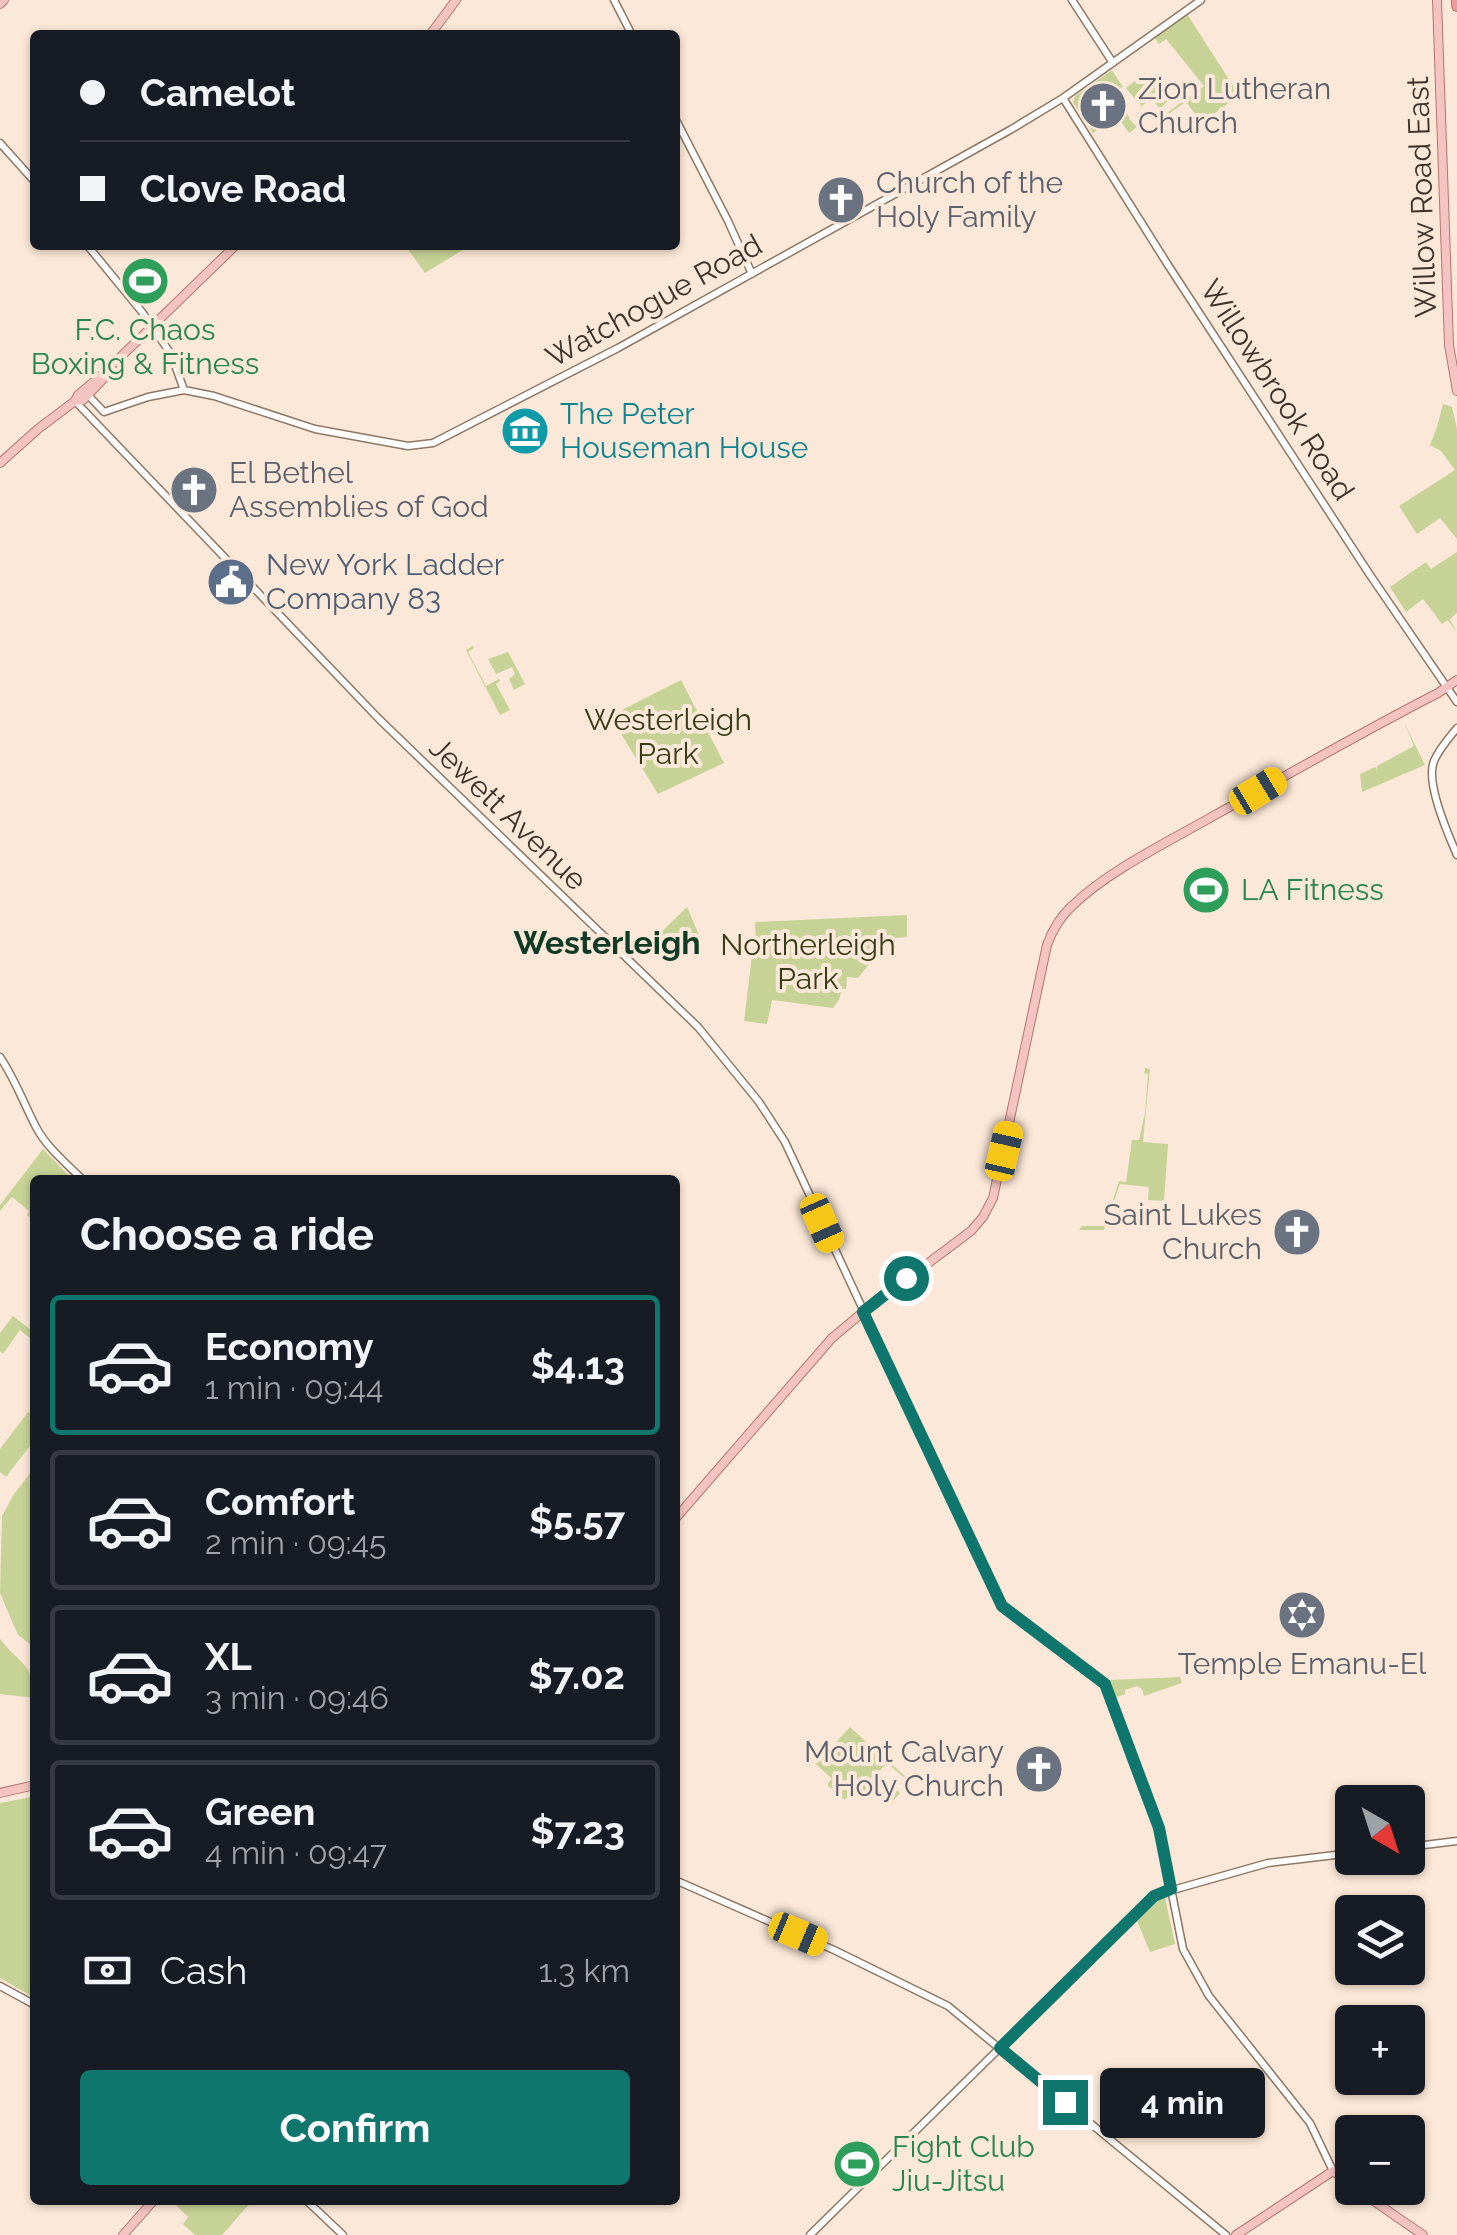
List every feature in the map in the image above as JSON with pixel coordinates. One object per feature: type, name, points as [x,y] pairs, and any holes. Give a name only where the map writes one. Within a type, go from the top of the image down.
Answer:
[{"type":"main road","points":[[434,30],[456,0]]},
{"type":"main road","name":"Willow Road East","points":[[1437,0],[1449,344],[1457,392]]},
{"type":"main road","points":[[0,463],[75,401],[231,250]]},
{"type":"main road","points":[[75,401],[83,400],[104,380],[103,374]]},
{"type":"main road","points":[[680,1513],[832,1338],[971,1231],[988,1208],[1009,1130],[1047,945],[1072,906],[1176,838],[1457,680]]},
{"type":"main road","points":[[0,1792],[30,1786]]},
{"type":"main road","points":[[1236,2235],[1333,2171]]},
{"type":"main road","points":[[123,2235],[150,2205]]},
{"type":"main road","points":[[1381,2205],[1423,2235]]},
{"type":"street","points":[[614,0],[629,30]]},
{"type":"street","points":[[1072,0],[1113,63]]},
{"type":"street","name":"Watchogue Road","points":[[88,395],[104,412],[184,390],[315,428],[424,446],[591,362],[1064,98],[1201,0]]},
{"type":"street","name":"Willowbrook Road","points":[[1064,98],[1168,265],[1457,702]]},
{"type":"street","points":[[680,128],[752,274]]},
{"type":"street","points":[[0,143],[30,176]]},
{"type":"street","points":[[91,250],[171,354],[184,390]]},
{"type":"street","name":"Jewett Avenue","points":[[75,401],[379,720],[704,1034],[782,1135],[1002,1606],[1105,1684],[1159,1828],[1184,1952],[1209,1996],[1309,2121],[1333,2171]]},
{"type":"street","points":[[1457,728],[1436,757],[1432,775],[1457,855]]},
{"type":"street","points":[[0,1057],[37,1130],[78,1175]]},
{"type":"street","points":[[1425,1845],[1457,1841]]},
{"type":"street","points":[[810,2235],[1154,1896],[1268,1863],[1335,1855]]},
{"type":"street","points":[[680,1882],[940,2002],[1226,2235]]},
{"type":"street","points":[[0,1986],[30,2002]]},
{"type":"street","points":[[311,2205],[342,2235]]},
{"type":"green space","points":[[1187,14],[1239,95],[1202,123],[1186,102],[1164,115],[1204,86],[1166,39],[1159,44],[1154,37]]},
{"type":"green space","points":[[1112,70],[1123,87],[1113,87],[1093,106],[1101,114],[1118,102],[1137,127],[1129,133],[1117,116],[1093,133],[1073,102],[1075,96]]},
{"type":"green space","points":[[1145,73],[1167,102],[1160,109],[1152,99],[1140,107],[1141,102],[1126,88]]},
{"type":"green space","points":[[409,250],[463,250],[425,273]]},
{"type":"green space","points":[[1443,404],[1452,407],[1457,429],[1457,539],[1440,518],[1417,534],[1399,506],[1455,470],[1441,451],[1430,445]]},
{"type":"green space","points":[[1457,552],[1457,613],[1450,619],[1457,633],[1448,620],[1442,624],[1423,599],[1406,612],[1390,587],[1426,562],[1431,569]]},
{"type":"green space","points":[[473,646],[468,652],[486,686],[500,681],[496,684],[510,710],[500,715],[466,650]]},
{"type":"green space","points":[[508,652],[525,684],[514,690],[509,679],[515,674],[512,667],[496,674],[488,659]]},
{"type":"green space","name":"Westerleigh Park","points":[[681,680],[724,763],[658,794],[610,716]]},
{"type":"green space","points":[[1404,722],[1425,765],[1362,792],[1360,774],[1377,769],[1414,746]]},
{"type":"green space","points":[[687,907],[699,935],[672,961],[652,941]]},
{"type":"green space","name":"Northerleigh Park","points":[[907,915],[907,937],[883,939],[875,962],[858,978],[847,977],[846,989],[842,989],[833,1008],[772,1000],[767,1024],[744,1021],[756,946],[755,922]]},
{"type":"green space","points":[[1145,1068],[1150,1069],[1143,1142],[1168,1144],[1164,1201],[1148,1200],[1149,1187],[1120,1184],[1104,1230],[1079,1230],[1082,1226],[1102,1226],[1119,1181],[1126,1182],[1132,1140],[1139,1140],[1145,1113]]},
{"type":"green space","points":[[43,1149],[68,1175],[30,1175],[30,1217],[29,1211],[12,1197],[0,1211],[0,1205]]},
{"type":"green space","points":[[13,1316],[30,1329],[30,1338],[20,1330],[3,1354],[0,1333]]},
{"type":"green space","points":[[30,1413],[30,1446],[6,1477],[0,1472],[0,1449]]},
{"type":"green space","points":[[30,1473],[30,1644],[18,1635],[0,1593],[2,1516]]},
{"type":"green space","points":[[0,1639],[28,1670],[30,1697],[0,1694]]},
{"type":"green space","points":[[1180,1677],[1182,1683],[1144,1696],[1137,1686],[1114,1698],[1108,1680]]},
{"type":"green space","points":[[850,1727],[905,1776],[887,1763],[878,1773],[900,1793],[890,1804],[871,1787],[861,1797],[856,1793],[843,1799],[838,1794],[843,1789],[828,1786],[832,1779],[816,1764]]},
{"type":"green space","points":[[30,1797],[30,1995],[0,1978],[0,1803]]},
{"type":"green space","points":[[1165,1898],[1175,1944],[1150,1952],[1137,1921]]},
{"type":"green space","points":[[176,2205],[249,2205],[222,2235],[195,2235],[183,2224],[188,2217]]},
{"type":"place","name":"Zion Lutheran Church","points":[[1103,106]]},
{"type":"place","name":"Church of the Holy Family","points":[[841,200]]},
{"type":"place","name":"F.C. Chaos Boxing & Fitness","points":[[145,281]]},
{"type":"place","name":"The Peter Houseman House","points":[[525,431]]},
{"type":"place","name":"El Bethel Assemblies of God","points":[[194,490]]},
{"type":"place","name":"New York Ladder Company 83","points":[[231,582]]},
{"type":"place","name":"LA Fitness","points":[[1206,890]]},
{"type":"place","name":"Saint Lukes Church","points":[[1297,1232]]},
{"type":"place","name":"Temple Emanu-El","points":[[1302,1615]]},
{"type":"place","name":"Mount Calvary Holy Church","points":[[1039,1769]]},
{"type":"place","name":"Fight Club Jiu-Jitsu","points":[[857,2164]]},
{"type":"district","name":"Westerleigh","points":[[607,943]]},
{"type":"route","points":[[906,1278],[863,1312],[1002,1606],[1105,1684],[1159,1828],[1171,1889],[1154,1896],[1000,2048],[1065,2102]]}]
